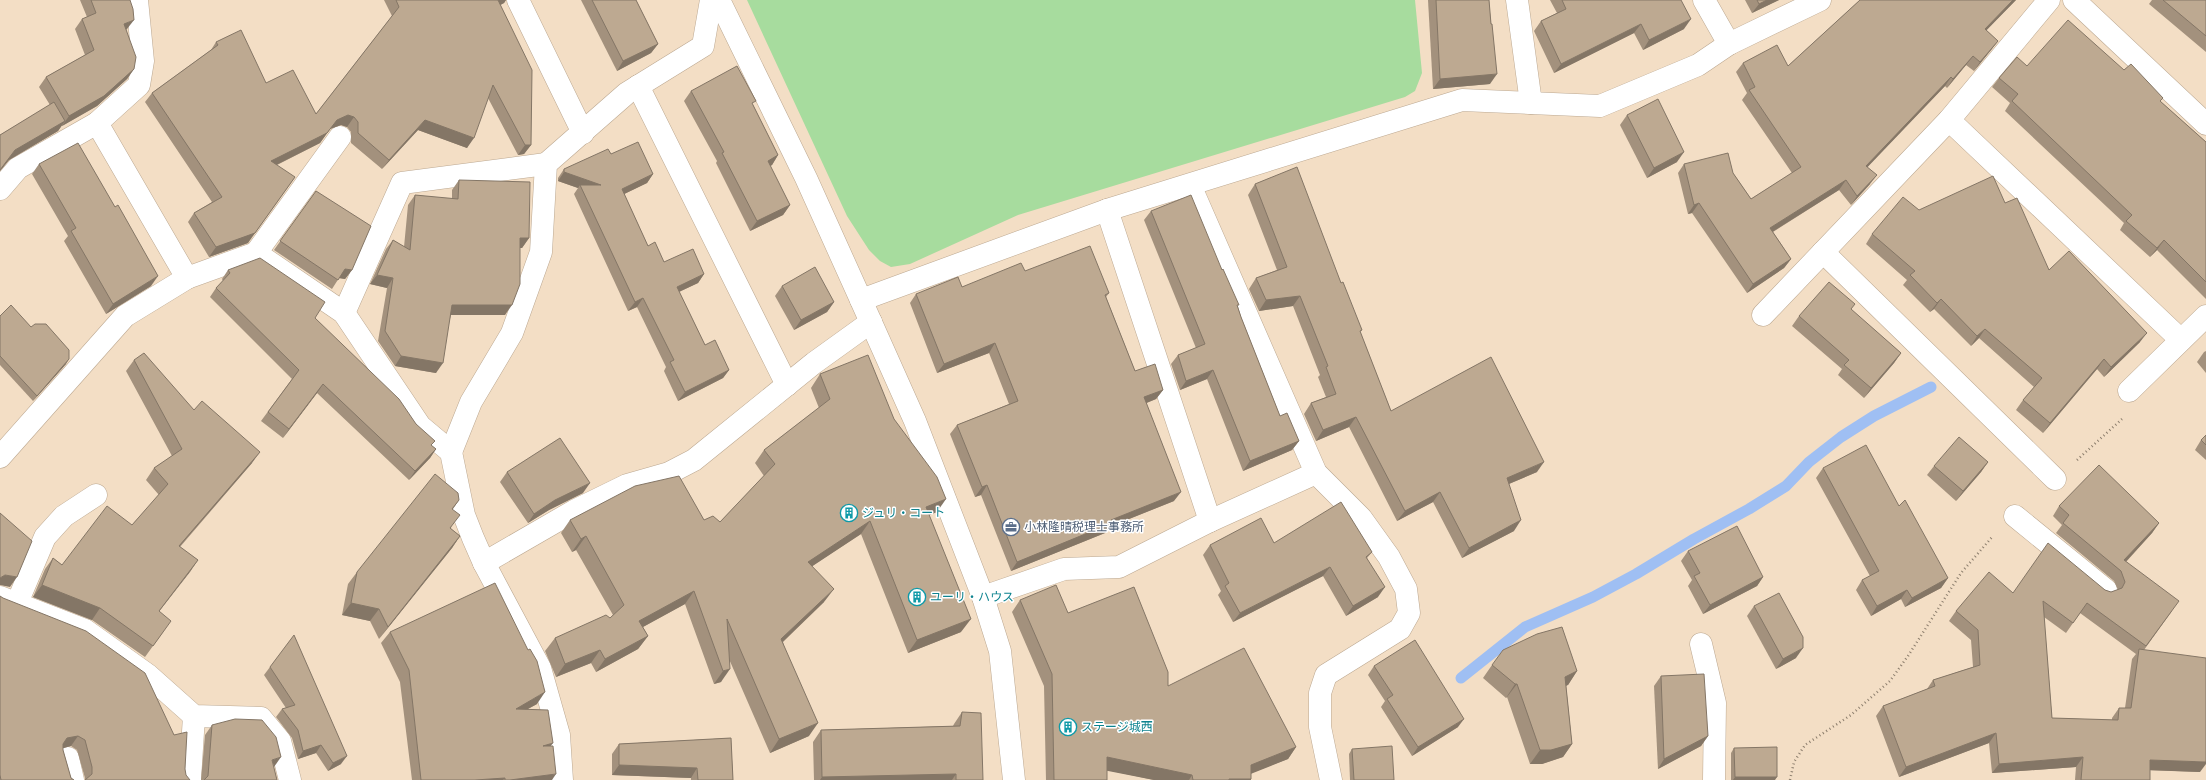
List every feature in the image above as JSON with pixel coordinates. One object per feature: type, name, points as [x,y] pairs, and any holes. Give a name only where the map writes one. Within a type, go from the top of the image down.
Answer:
[{"type":"street","points":[[0,189],[18,168],[97,123],[139,85],[143,61],[137,0]]},
{"type":"street","points":[[518,0],[582,133]]},
{"type":"street","points":[[344,313],[402,183],[546,164],[638,86],[703,46],[711,0]]},
{"type":"street","points":[[719,0],[806,178],[915,421],[983,597],[1000,651],[1014,780]]},
{"type":"street","points":[[1517,0],[1531,104]]},
{"type":"street","points":[[1704,0],[1729,44]]},
{"type":"street","points":[[861,300],[1107,210],[1462,100],[1600,106],[1698,65],[1729,44],[1820,0]]},
{"type":"street","points":[[1763,315],[1948,120],[2049,0]]},
{"type":"street","points":[[2074,0],[2206,124]]},
{"type":"street","points":[[638,86],[787,385]]},
{"type":"street","points":[[1948,120],[2181,340]]},
{"type":"street","points":[[97,123],[187,278]]},
{"type":"street","points":[[0,457],[124,316],[187,278],[256,254],[340,137]]},
{"type":"street","points":[[546,164],[541,252],[512,333],[471,402],[451,452],[464,514],[484,563],[540,668],[559,734],[562,780]]},
{"type":"street","points":[[1190,185],[1316,473],[1361,518],[1389,557],[1406,589],[1409,613],[1400,629],[1326,675],[1320,693],[1320,727],[1330,780]]},
{"type":"street","points":[[1107,210],[1210,521]]},
{"type":"street","points":[[1823,252],[2055,479]]},
{"type":"street","points":[[256,254],[344,313],[420,426],[451,452]]},
{"type":"street","points":[[2129,391],[2206,316]]},
{"type":"street","points":[[484,563],[574,511],[627,486],[669,473],[694,460],[787,385],[871,322]]},
{"type":"street","points":[[983,597],[1064,569],[1119,567],[1210,521],[1316,473]]},
{"type":"street","points":[[96,495],[64,516],[45,537],[9,600],[85,630],[148,675],[194,716],[261,718],[280,741],[290,780]]},
{"type":"street","points":[[2015,516],[2106,590]]},
{"type":"street","points":[[1700,644],[1714,703],[1714,780]]},
{"type":"street","points":[[190,780],[194,716]]},
{"type":"street","points":[[68,758],[73,780]]},
{"type":"path","points":[[2055,479],[2120,421],[2136,403],[2129,391]]},
{"type":"path","points":[[1790,780],[1794,762],[1805,745],[1851,715],[1890,681],[1961,574],[1984,546],[2015,516]]},
{"type":"green space","points":[[747,0],[1415,0],[1422,73],[1415,91],[1405,97],[1018,215],[910,264],[891,267],[880,261],[869,250],[847,216]]},
{"type":"building","points":[[91,0],[130,0],[134,20],[124,24],[136,57],[134,69],[104,96],[69,116],[46,77],[94,50],[82,19],[96,13]]},
{"type":"building","points":[[396,0],[498,0],[532,70],[531,145],[525,145],[493,85],[474,138],[425,120],[389,160],[358,133],[358,122],[354,117],[348,115],[337,120],[327,133],[271,161],[295,177],[255,233],[216,247],[194,213],[222,197],[152,93],[218,45],[216,42],[241,30],[266,83],[293,70],[316,114],[399,7]]},
{"type":"building","points":[[592,0],[636,0],[658,44],[623,61]]},
{"type":"building","points":[[1436,0],[1489,0],[1497,74],[1440,79]]},
{"type":"building","points":[[1562,0],[1681,0],[1691,19],[1649,40],[1641,24],[1561,64],[1541,21],[1566,9]]},
{"type":"building","points":[[1757,0],[1767,0],[1759,4]]},
{"type":"building","points":[[1860,0],[2013,0],[1985,29],[1998,41],[1980,62],[1973,56],[1953,79],[1951,77],[1866,166],[1877,175],[1857,196],[1846,180],[1770,228],[1791,259],[1753,284],[1699,203],[1694,205],[1684,164],[1728,153],[1733,173],[1751,199],[1801,167],[1749,90],[1755,87],[1743,63],[1777,45],[1788,66]]},
{"type":"building","points":[[2163,0],[2206,0],[2206,36]]},
{"type":"building","points":[[2068,20],[2124,70],[2131,64],[2163,98],[2160,101],[2206,142],[2206,282],[2164,240],[2157,248],[2126,221],[2132,215],[2012,101],[2018,94],[1999,78],[2017,57],[2027,66]]},
{"type":"building","points":[[737,66],[756,101],[752,103],[778,155],[768,161],[790,205],[757,221],[722,153],[724,152],[691,91]]},
{"type":"building","points":[[1658,99],[1684,152],[1654,168],[1627,115]]},
{"type":"building","points":[[54,102],[65,121],[15,150],[0,170],[0,135]]},
{"type":"building","points":[[638,142],[653,174],[622,189],[648,246],[655,242],[664,262],[693,249],[704,274],[677,287],[705,345],[715,340],[729,370],[685,392],[670,362],[674,360],[643,298],[635,302],[580,185],[601,185],[564,172],[564,169],[608,149],[611,154]]},
{"type":"building","points":[[78,143],[115,207],[118,205],[158,276],[113,304],[71,231],[76,228],[39,164]]},
{"type":"building","points":[[1297,167],[1341,283],[1343,282],[1362,330],[1360,331],[1391,411],[1491,357],[1544,462],[1507,478],[1521,520],[1469,548],[1440,492],[1405,511],[1356,417],[1323,430],[1311,403],[1336,394],[1326,367],[1328,366],[1300,296],[1266,300],[1256,278],[1287,267],[1255,184]]},
{"type":"building","points":[[1993,176],[2005,203],[2017,198],[2049,270],[2069,251],[2147,333],[2111,367],[2104,359],[2050,423],[2023,400],[2042,378],[1985,329],[1977,336],[1941,299],[1937,303],[1910,275],[1915,271],[1872,234],[1903,197],[1919,210]]},
{"type":"building","points":[[459,180],[530,182],[529,238],[520,238],[520,284],[512,305],[452,305],[443,363],[401,356],[385,331],[393,278],[377,275],[393,240],[410,250],[415,195],[458,199]]},
{"type":"building","points":[[316,191],[371,226],[352,270],[345,269],[338,280],[280,241]]},
{"type":"building","points":[[1191,195],[1222,270],[1223,269],[1239,305],[1237,305],[1241,317],[1280,416],[1287,413],[1299,441],[1250,461],[1213,370],[1186,381],[1178,355],[1205,344],[1151,211]]},
{"type":"building","points":[[1090,246],[1109,293],[1105,295],[1135,371],[1155,364],[1163,390],[1144,397],[1181,492],[1111,520],[1112,523],[1017,562],[987,485],[982,487],[957,425],[1018,401],[995,343],[944,364],[916,294],[958,277],[962,287],[1021,263],[1025,271]]},
{"type":"building","points":[[260,258],[325,302],[315,318],[399,399],[416,424],[435,441],[431,445],[436,449],[415,471],[323,384],[289,429],[268,412],[299,370],[216,288],[230,273],[228,270]]},
{"type":"building","points":[[815,267],[834,302],[801,320],[782,286]]},
{"type":"building","points":[[1829,282],[1855,304],[1851,309],[1901,353],[1871,388],[1844,365],[1849,360],[1799,316]]},
{"type":"building","points":[[11,305],[31,327],[35,324],[46,324],[69,350],[69,359],[37,396],[0,356],[0,316]]},
{"type":"building","points":[[144,353],[194,410],[202,401],[260,452],[179,546],[198,560],[159,611],[171,621],[153,646],[100,608],[42,585],[53,558],[62,565],[107,506],[132,525],[168,484],[154,468],[182,449],[134,360]]},
{"type":"building","points":[[868,355],[894,419],[937,477],[946,499],[926,507],[971,619],[917,640],[870,521],[808,562],[834,589],[781,639],[818,723],[779,739],[727,619],[730,669],[723,671],[694,591],[639,621],[648,636],[605,659],[600,650],[565,664],[555,638],[606,615],[610,618],[624,605],[586,536],[581,539],[570,520],[635,486],[679,476],[704,520],[713,516],[720,522],[775,464],[764,450],[830,399],[820,374]]},
{"type":"building","points":[[2206,435],[2206,445],[2201,440]]},
{"type":"building","points":[[1959,437],[1988,462],[1963,491],[1934,466]]},
{"type":"building","points":[[560,438],[590,483],[555,500],[534,514],[507,472]]},
{"type":"building","points":[[1866,445],[1899,506],[1905,500],[1948,578],[1912,598],[1907,590],[1877,606],[1862,580],[1879,571],[1823,468]]},
{"type":"building","points":[[2099,465],[2159,523],[2124,560],[2179,601],[2146,646],[2087,603],[2073,623],[2043,601],[2052,718],[2118,720],[2119,708],[2131,708],[2139,649],[2206,658],[2206,762],[2150,760],[2150,780],[2081,780],[2083,757],[1999,764],[1996,733],[1906,767],[1883,706],[1935,686],[1933,680],[1980,665],[1978,630],[1956,611],[1989,572],[2013,593],[2048,543],[2105,590],[2111,592],[2122,588],[2125,582],[2121,571],[2063,523],[2069,515],[2059,506]]},
{"type":"building","points":[[435,474],[458,493],[459,500],[452,509],[460,515],[450,528],[460,536],[388,627],[379,609],[351,603],[357,572]]},
{"type":"building","points":[[1341,502],[1372,552],[1366,557],[1385,587],[1353,606],[1330,567],[1240,613],[1225,586],[1229,583],[1210,545],[1261,518],[1274,543]]},
{"type":"building","points":[[0,513],[32,541],[17,577],[5,575],[0,578]]},
{"type":"building","points":[[1737,526],[1763,577],[1710,605],[1694,576],[1700,573],[1688,551]]},
{"type":"building","points":[[495,583],[528,650],[530,649],[537,661],[545,692],[516,709],[548,710],[553,743],[543,746],[553,746],[556,774],[510,780],[505,780],[505,778],[475,780],[421,780],[409,670],[390,632]]},
{"type":"building","points":[[1056,585],[1068,613],[1134,587],[1168,672],[1168,686],[1244,648],[1296,747],[1251,765],[1251,779],[1193,780],[1192,775],[1107,757],[1107,780],[1054,780],[1052,674],[1020,600]]},
{"type":"building","points":[[1779,593],[1803,637],[1803,648],[1783,659],[1754,606]]},
{"type":"building","points":[[0,596],[86,631],[145,673],[174,735],[187,732],[185,769],[186,775],[190,780],[85,780],[92,774],[92,767],[85,740],[78,736],[67,738],[63,744],[63,750],[71,778],[74,780],[1,780]]},
{"type":"building","points":[[1562,627],[1577,671],[1565,677],[1572,744],[1551,750],[1540,750],[1517,684],[1515,684],[1492,665],[1503,650],[1537,634]]},
{"type":"building","points":[[294,635],[347,756],[333,763],[321,745],[303,751],[298,730],[282,709],[295,705],[270,667]]},
{"type":"building","points":[[1415,640],[1464,719],[1418,747],[1387,699],[1393,695],[1374,666]]},
{"type":"building","points":[[1704,674],[1708,736],[1664,759],[1661,676]]},
{"type":"building","points":[[962,712],[981,713],[983,780],[956,780],[956,774],[822,777],[821,730],[960,726]]},
{"type":"building","points":[[235,719],[262,720],[276,737],[281,757],[272,760],[277,780],[204,780],[208,776],[212,725]]},
{"type":"building","points":[[731,738],[733,780],[698,780],[697,768],[619,765],[619,744]]},
{"type":"building","points":[[1392,746],[1394,780],[1354,780],[1352,749]]},
{"type":"building","points":[[1777,747],[1777,777],[1735,777],[1734,748]]},
{"type":"waterway","points":[[1461,678],[1525,627],[1593,597],[1749,509],[1786,486],[1809,462],[1841,437],[1874,416],[1931,387]]},
{"type":"place","name":"ジュリ・コート","points":[[849,513]]},
{"type":"place","name":"小林隆晴税理士事務所","points":[[1011,527]]},
{"type":"place","name":"ユーリ・ハウス","points":[[917,597]]},
{"type":"place","name":"ステージ城西","points":[[1068,727]]}]
